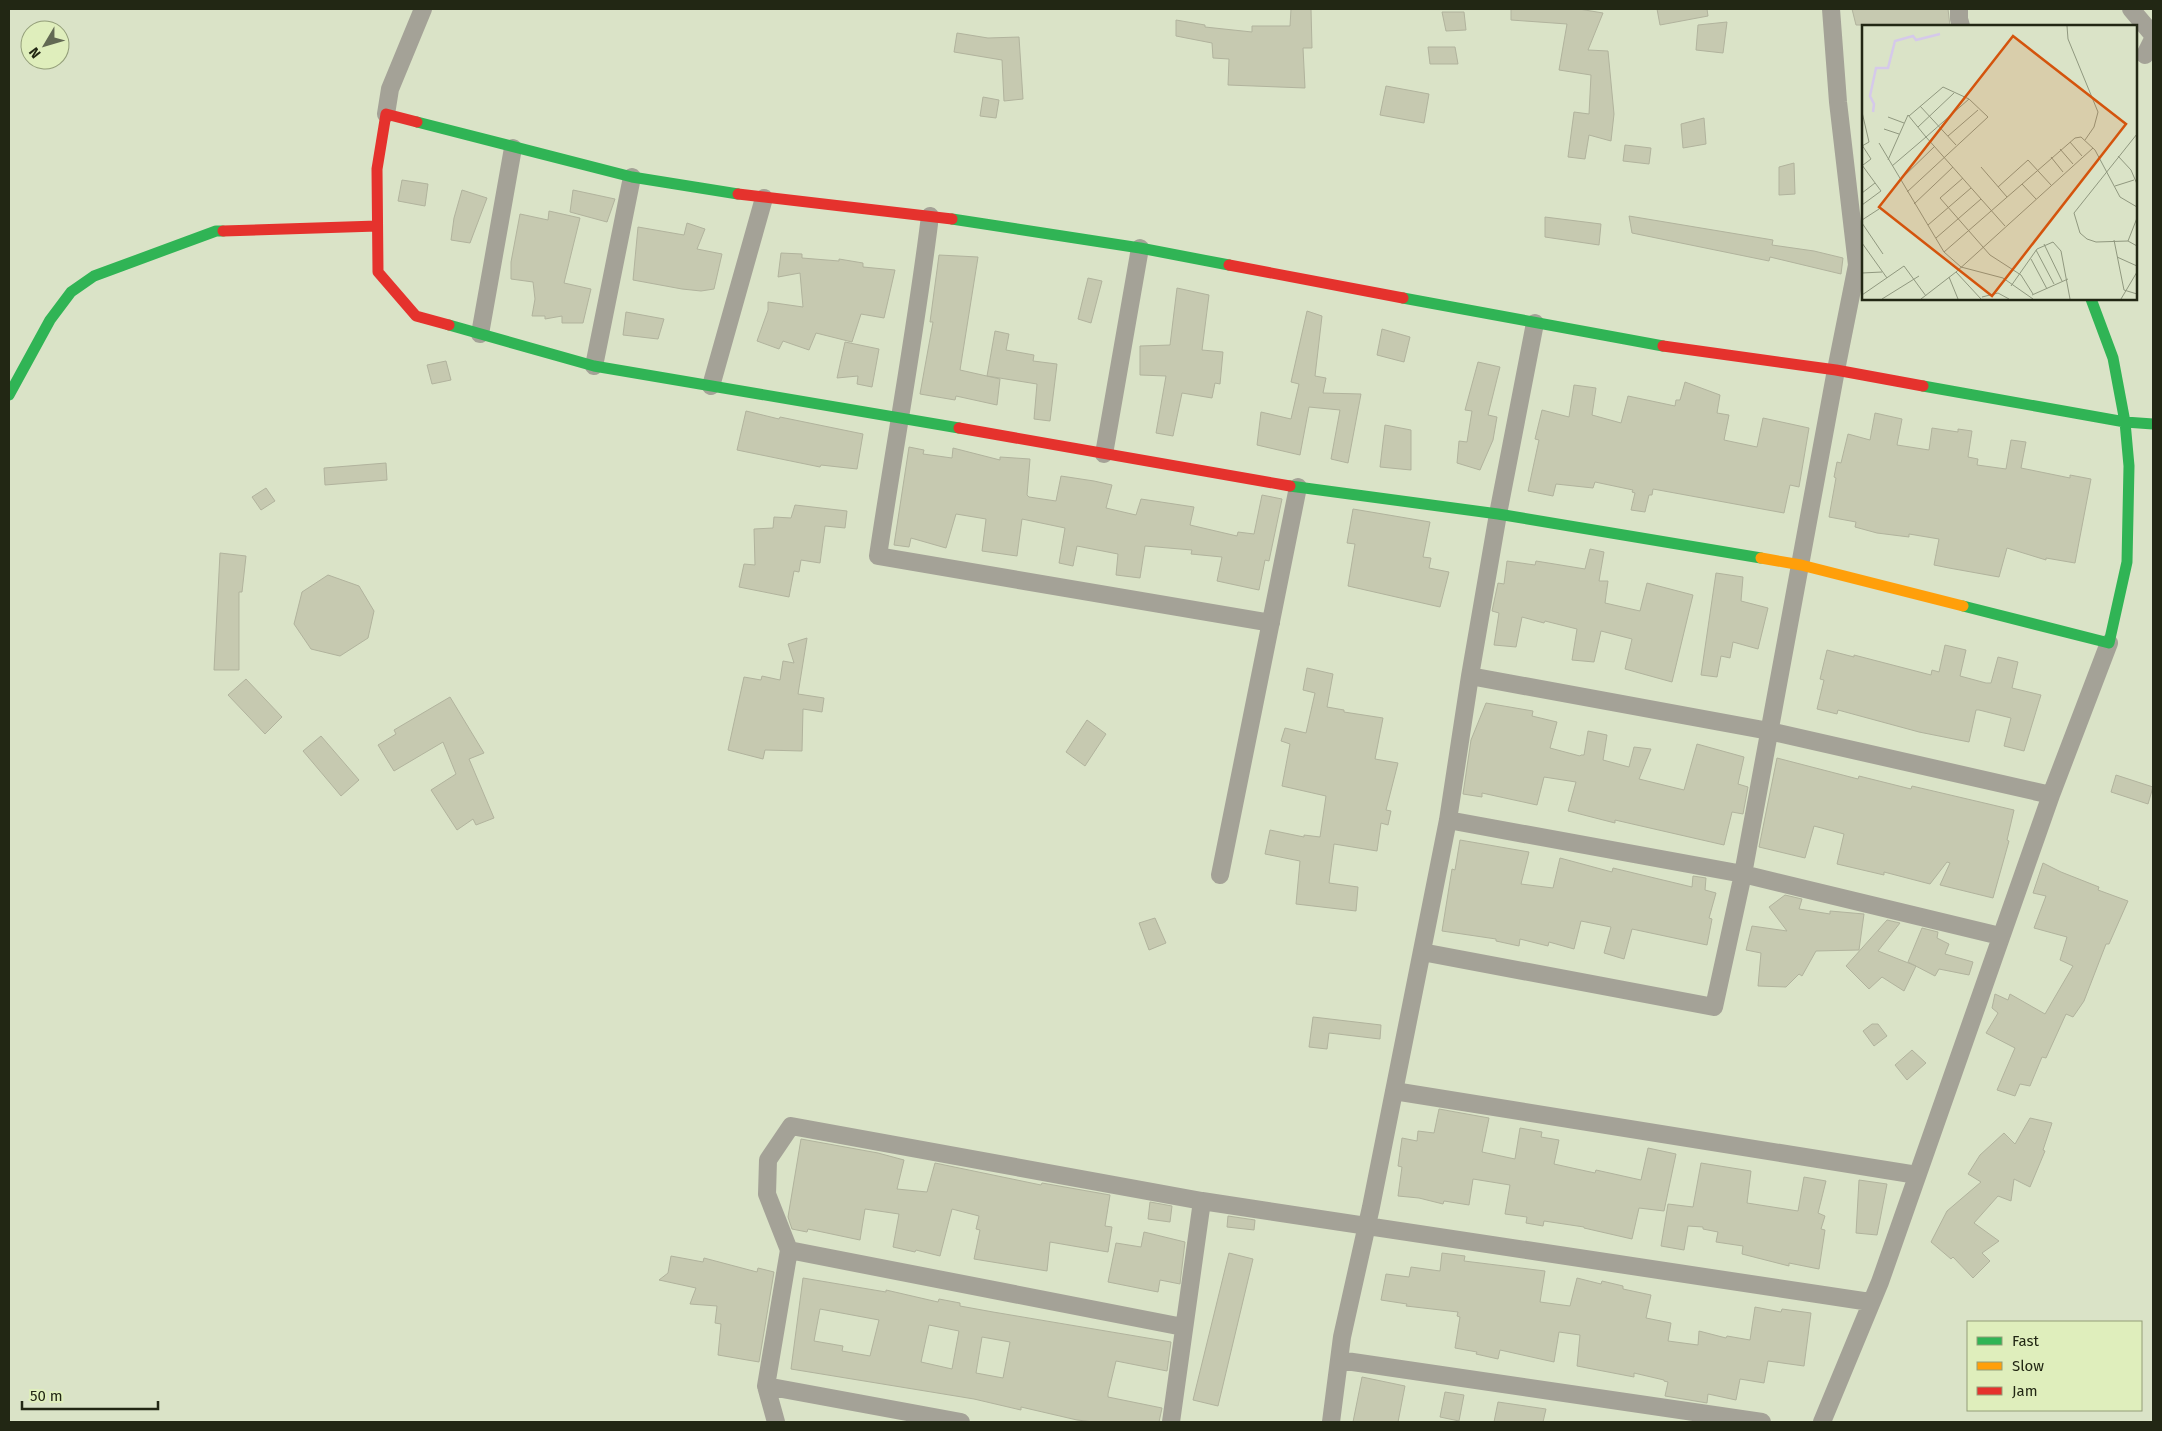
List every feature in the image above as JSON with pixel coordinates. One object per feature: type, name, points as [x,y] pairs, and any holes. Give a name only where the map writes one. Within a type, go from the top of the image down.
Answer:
[{"type":"street","points":[[423,9],[390,89],[377,168],[378,272],[416,316],[594,366],[1298,487],[1498,514],[1800,565],[2109,643]]},
{"type":"street","points":[[1422,952],[1714,1007],[1743,874],[1836,370],[1858,265],[1838,102],[1831,9]]},
{"type":"street","points":[[1959,9],[1958,19],[1961,25]]},
{"type":"street","points":[[2131,9],[2153,35]]},
{"type":"street","points":[[386,114],[632,177],[764,198],[930,216],[1140,248],[1634,342],[1836,370],[2125,422],[2153,424]]},
{"type":"street","points":[[480,334],[513,148]]},
{"type":"street","points":[[594,366],[632,177]]},
{"type":"street","points":[[711,386],[764,198]]},
{"type":"street","points":[[930,216],[918,309],[898,417],[878,556],[1271,623]]},
{"type":"street","points":[[9,395],[50,320],[71,292],[94,276],[216,231],[377,226]]},
{"type":"street","points":[[1104,454],[1140,248]]},
{"type":"street","points":[[1822,1422],[1870,1302],[1880,1282],[2000,936],[2109,643],[2127,562],[2129,466],[2125,422],[2113,358],[2091,300]]},
{"type":"street","points":[[1331,1422],[1342,1337],[1367,1226],[1448,820],[1470,676],[1498,514],[1535,323]]},
{"type":"street","points":[[1220,875],[1298,487]]},
{"type":"street","points":[[1470,676],[1769,731],[2051,795]]},
{"type":"street","points":[[1448,820],[1743,874],[2000,936]]},
{"type":"street","points":[[1394,1091],[1917,1175]]},
{"type":"street","points":[[776,1422],[766,1386],[789,1250],[767,1194],[768,1160],[791,1126],[1202,1201],[1870,1302]]},
{"type":"street","points":[[1172,1422],[1183,1327],[1202,1201]]},
{"type":"street","points":[[789,1250],[1183,1327]]},
{"type":"street","points":[[1339,1360],[1762,1422]]},
{"type":"street","points":[[766,1386],[961,1422]]},
{"type":"building","points":[[1291,9],[1311,9],[1312,48],[1303,48],[1305,88],[1228,85],[1229,59],[1213,58],[1212,43],[1176,36],[1176,20],[1205,25],[1205,27],[1252,32],[1252,26],[1290,26]]},
{"type":"building","points":[[1511,9],[1579,9],[1603,13],[1588,50],[1608,51],[1614,114],[1611,141],[1589,135],[1585,159],[1568,157],[1574,112],[1589,114],[1591,75],[1559,70],[1567,24],[1511,20]]},
{"type":"building","points":[[1657,9],[1707,9],[1708,16],[1660,25]]},
{"type":"building","points":[[1852,9],[1948,9],[1950,25],[1862,25],[1856,25]]},
{"type":"building","points":[[1442,12],[1464,12],[1466,30],[1446,31]]},
{"type":"building","points":[[1727,22],[1723,53],[1696,50],[1698,25]]},
{"type":"building","points":[[957,33],[988,38],[1019,37],[1023,99],[1004,101],[1002,60],[954,52]]},
{"type":"building","points":[[1428,47],[1455,47],[1458,64],[1430,64]]},
{"type":"building","points":[[1386,86],[1429,94],[1424,123],[1380,115]]},
{"type":"building","points":[[983,97],[999,100],[996,118],[980,116]]},
{"type":"building","points":[[1704,118],[1706,144],[1683,148],[1681,124]]},
{"type":"building","points":[[1625,145],[1651,148],[1649,164],[1623,161]]},
{"type":"building","points":[[1794,163],[1795,194],[1779,195],[1779,167]]},
{"type":"building","points":[[402,180],[428,184],[425,206],[398,201]]},
{"type":"building","points":[[462,190],[487,198],[470,243],[451,240],[454,218]]},
{"type":"building","points":[[573,190],[615,199],[607,222],[570,212]]},
{"type":"building","points":[[549,211],[580,218],[564,283],[591,289],[583,323],[562,323],[562,316],[545,319],[545,316],[532,316],[535,299],[533,282],[511,279],[511,262],[520,214],[548,220]]},
{"type":"building","points":[[1629,216],[1773,240],[1772,245],[1814,251],[1843,258],[1841,274],[1770,257],[1769,261],[1632,233]]},
{"type":"building","points":[[1545,217],[1601,224],[1599,245],[1545,237]]},
{"type":"building","points":[[687,223],[705,229],[697,249],[722,254],[714,289],[701,291],[682,289],[633,280],[638,227],[684,235]]},
{"type":"building","points":[[781,253],[802,254],[802,258],[839,261],[839,259],[863,263],[863,267],[895,270],[884,318],[861,314],[852,342],[816,333],[809,350],[783,341],[779,349],[757,341],[768,310],[768,302],[803,307],[800,273],[778,277]]},
{"type":"building","points":[[939,255],[978,257],[960,370],[1000,379],[997,405],[956,396],[955,400],[920,394],[933,322],[930,322]]},
{"type":"building","points":[[1088,278],[1102,281],[1091,323],[1078,319]]},
{"type":"building","points":[[1177,288],[1209,295],[1202,350],[1223,352],[1220,384],[1215,383],[1212,398],[1182,393],[1173,436],[1156,433],[1166,376],[1140,375],[1140,346],[1170,345]]},
{"type":"building","points":[[1307,311],[1322,316],[1315,376],[1326,378],[1323,393],[1361,394],[1348,463],[1331,459],[1340,410],[1309,407],[1300,455],[1257,445],[1261,412],[1291,419],[1299,384],[1291,382]]},
{"type":"building","points":[[626,312],[664,319],[658,339],[623,335]]},
{"type":"building","points":[[1382,329],[1410,337],[1404,362],[1377,355]]},
{"type":"building","points":[[995,331],[1009,334],[1006,350],[1034,355],[1033,361],[1057,364],[1050,421],[1034,419],[1037,384],[987,376]]},
{"type":"building","points":[[845,342],[879,349],[872,387],[857,384],[858,376],[837,378]]},
{"type":"building","points":[[446,361],[451,380],[432,384],[427,365]]},
{"type":"building","points":[[1478,362],[1500,367],[1488,415],[1497,417],[1493,440],[1480,470],[1457,463],[1459,441],[1467,442],[1472,411],[1465,410]]},
{"type":"building","points":[[1685,382],[1720,395],[1717,413],[1729,415],[1724,440],[1757,447],[1763,418],[1809,428],[1799,487],[1790,485],[1784,513],[1653,489],[1652,495],[1649,495],[1645,512],[1631,510],[1635,493],[1632,492],[1633,490],[1595,482],[1593,488],[1556,484],[1553,496],[1528,491],[1539,440],[1535,439],[1542,410],[1569,417],[1574,385],[1596,388],[1592,415],[1621,423],[1628,396],[1675,406],[1676,400],[1680,400]]},
{"type":"building","points":[[746,411],[863,434],[857,469],[821,465],[820,467],[737,450]]},
{"type":"building","points":[[1875,413],[1902,419],[1897,445],[1929,450],[1932,428],[1958,432],[1958,429],[1972,431],[1968,457],[1978,459],[1977,465],[2006,469],[2011,440],[2026,442],[2021,468],[2070,478],[2070,475],[2091,479],[2075,563],[2046,558],[2046,560],[2007,548],[1999,577],[1949,568],[1934,565],[1939,539],[1909,534],[1909,537],[1877,533],[1855,527],[1856,522],[1829,517],[1837,462],[1841,463],[1848,434],[1870,440]]},
{"type":"building","points":[[1385,425],[1411,430],[1411,470],[1380,467]]},
{"type":"building","points":[[909,447],[924,450],[923,454],[952,458],[953,448],[1000,460],[1000,457],[1030,459],[1027,495],[1029,497],[1056,501],[1061,476],[1094,481],[1112,485],[1106,508],[1136,515],[1141,499],[1194,507],[1190,525],[1237,536],[1238,532],[1254,534],[1262,495],[1282,499],[1269,561],[1265,560],[1259,590],[1217,581],[1222,557],[1191,554],[1192,550],[1145,546],[1140,578],[1116,575],[1118,554],[1077,546],[1073,566],[1059,563],[1065,528],[1022,519],[1017,556],[982,551],[986,519],[956,514],[946,548],[911,538],[909,547],[894,545]]},
{"type":"building","points":[[386,463],[387,480],[325,485],[324,468]]},
{"type":"building","points":[[266,488],[275,501],[261,510],[252,497]]},
{"type":"building","points":[[795,505],[847,511],[845,528],[825,526],[820,563],[801,560],[799,572],[794,571],[789,597],[739,587],[744,564],[755,565],[754,529],[773,528],[774,517],[791,518]]},
{"type":"building","points":[[1353,509],[1430,522],[1423,557],[1431,558],[1429,568],[1449,572],[1440,607],[1348,586],[1355,544],[1347,543]]},
{"type":"building","points":[[1590,549],[1604,552],[1599,581],[1608,581],[1605,603],[1640,611],[1647,583],[1693,595],[1672,682],[1625,669],[1632,639],[1601,631],[1594,662],[1572,660],[1577,629],[1522,617],[1516,647],[1494,645],[1499,613],[1492,611],[1498,583],[1504,584],[1507,561],[1535,565],[1536,561],[1585,569]]},
{"type":"building","points":[[220,553],[246,556],[242,592],[239,592],[239,670],[214,670]]},
{"type":"building","points":[[1716,573],[1743,577],[1741,601],[1768,608],[1758,649],[1733,642],[1730,658],[1721,656],[1717,677],[1701,675]]},
{"type":"building","points":[[328,575],[359,586],[374,611],[368,638],[340,656],[311,649],[294,624],[302,592]]},
{"type":"building","points":[[807,638],[798,694],[824,698],[822,712],[803,709],[802,751],[765,750],[763,759],[728,750],[744,677],[761,680],[762,676],[780,680],[783,661],[794,663],[788,644]]},
{"type":"building","points":[[1945,645],[1966,650],[1960,676],[1986,683],[1991,683],[1998,657],[2018,662],[2012,688],[2041,695],[2024,751],[2004,746],[2011,718],[1979,710],[1976,710],[1969,742],[1919,732],[1838,710],[1837,714],[1817,709],[1824,680],[1820,679],[1827,650],[1931,675],[1932,670],[1939,672]]},
{"type":"building","points":[[1307,668],[1333,674],[1327,707],[1344,710],[1344,712],[1383,718],[1375,759],[1398,763],[1386,810],[1391,811],[1388,825],[1381,823],[1377,851],[1334,844],[1329,883],[1358,887],[1356,911],[1296,904],[1300,861],[1265,854],[1270,830],[1304,837],[1304,835],[1320,837],[1326,796],[1282,786],[1290,744],[1281,741],[1285,728],[1306,733],[1315,693],[1303,690]]},
{"type":"building","points":[[246,679],[282,717],[265,734],[228,695]]},
{"type":"building","points":[[450,697],[484,753],[469,759],[494,818],[476,825],[473,819],[457,830],[431,790],[456,774],[443,742],[394,771],[378,745],[396,734],[394,730]]},
{"type":"building","points":[[1486,703],[1533,711],[1532,716],[1557,722],[1550,748],[1580,756],[1584,755],[1588,731],[1607,735],[1603,760],[1629,767],[1634,747],[1651,749],[1639,779],[1684,790],[1697,744],[1744,757],[1738,784],[1748,787],[1743,814],[1732,812],[1724,845],[1615,820],[1615,823],[1568,811],[1576,782],[1544,777],[1537,805],[1482,793],[1482,797],[1463,794],[1471,740]]},
{"type":"building","points":[[1087,720],[1106,734],[1085,766],[1066,752]]},
{"type":"building","points":[[321,736],[359,780],[341,796],[303,751]]},
{"type":"building","points":[[1777,758],[1858,779],[1859,776],[1911,789],[1912,786],[2014,810],[2007,840],[2009,841],[1993,898],[1940,885],[1950,863],[1947,862],[1930,884],[1884,872],[1884,875],[1837,864],[1844,834],[1814,826],[1805,858],[1759,847]]},
{"type":"building","points":[[2116,775],[2153,787],[2148,804],[2111,792]]},
{"type":"building","points":[[1460,840],[1529,852],[1521,884],[1553,888],[1560,858],[1612,872],[1613,868],[1692,887],[1693,876],[1706,878],[1705,890],[1716,893],[1709,918],[1712,919],[1707,945],[1632,929],[1624,959],[1604,953],[1611,927],[1581,921],[1574,949],[1549,942],[1548,946],[1520,939],[1519,946],[1496,941],[1496,939],[1442,931],[1452,869],[1455,870]]},
{"type":"building","points":[[2043,863],[2099,887],[2098,890],[2128,901],[2109,944],[2106,944],[2084,1001],[2073,1017],[2066,1014],[2046,1058],[2042,1057],[2030,1086],[2020,1084],[2015,1096],[1997,1090],[2015,1048],[1986,1033],[1998,1013],[1992,1008],[1995,994],[2008,1000],[2010,994],[2045,1014],[2073,966],[2060,960],[2067,937],[2034,928],[2046,896],[2033,893]]},
{"type":"building","points":[[1785,895],[1802,899],[1799,909],[1830,914],[1830,911],[1864,914],[1859,950],[1816,951],[1802,976],[1799,974],[1786,987],[1758,986],[1761,953],[1746,950],[1752,926],[1787,931],[1769,907]]},
{"type":"building","points":[[1155,918],[1166,943],[1149,950],[1139,923]]},
{"type":"building","points":[[1887,920],[1900,923],[1878,951],[1916,966],[1904,991],[1882,977],[1869,989],[1846,966]]},
{"type":"building","points":[[1922,928],[1938,932],[1937,938],[1949,944],[1945,954],[1973,962],[1969,975],[1939,969],[1935,976],[1908,962]]},
{"type":"building","points":[[1313,1017],[1381,1025],[1380,1039],[1329,1033],[1327,1049],[1309,1047]]},
{"type":"building","points":[[1872,1024],[1878,1024],[1887,1036],[1874,1046],[1863,1031]]},
{"type":"building","points":[[1912,1050],[1926,1063],[1907,1080],[1895,1065]]},
{"type":"building","points":[[1439,1109],[1489,1118],[1482,1152],[1515,1159],[1520,1128],[1542,1132],[1541,1137],[1559,1140],[1554,1164],[1595,1173],[1596,1170],[1641,1180],[1648,1148],[1676,1154],[1664,1211],[1639,1208],[1632,1239],[1584,1227],[1544,1221],[1543,1226],[1526,1223],[1527,1217],[1505,1214],[1510,1185],[1473,1179],[1469,1205],[1444,1201],[1443,1204],[1419,1198],[1398,1196],[1402,1167],[1398,1166],[1402,1138],[1417,1141],[1418,1131],[1434,1133]]},
{"type":"building","points":[[2030,1118],[2052,1123],[2043,1150],[2045,1151],[2030,1187],[2014,1179],[2011,1201],[1998,1196],[1974,1223],[1999,1241],[1982,1253],[1990,1261],[1973,1278],[1953,1257],[1951,1259],[1931,1242],[1947,1211],[1981,1182],[1968,1174],[1980,1155],[2004,1133],[2015,1144]]},
{"type":"building","points":[[801,1139],[878,1153],[904,1160],[897,1189],[927,1192],[935,1163],[1041,1185],[1042,1183],[1110,1195],[1105,1226],[1112,1227],[1108,1252],[1050,1242],[1047,1271],[974,1259],[980,1230],[976,1229],[979,1216],[952,1209],[940,1256],[893,1247],[899,1214],[865,1209],[860,1240],[808,1229],[807,1232],[792,1229],[788,1217]]},
{"type":"building","points":[[1701,1163],[1751,1171],[1747,1203],[1798,1211],[1804,1177],[1826,1181],[1818,1213],[1825,1216],[1821,1229],[1825,1230],[1819,1269],[1789,1263],[1789,1266],[1742,1254],[1743,1246],[1716,1242],[1718,1232],[1703,1229],[1703,1227],[1688,1226],[1684,1250],[1661,1246],[1668,1204],[1693,1207]]},
{"type":"building","points":[[1859,1180],[1887,1184],[1877,1235],[1856,1233]]},
{"type":"building","points":[[1150,1202],[1172,1206],[1170,1222],[1148,1219]]},
{"type":"building","points":[[1228,1216],[1255,1220],[1254,1230],[1227,1227]]},
{"type":"building","points":[[1144,1232],[1185,1242],[1180,1284],[1160,1280],[1158,1292],[1108,1282],[1116,1243],[1141,1247]]},
{"type":"building","points":[[1229,1253],[1253,1259],[1218,1406],[1193,1400]]},
{"type":"building","points":[[1442,1253],[1465,1256],[1464,1261],[1545,1271],[1540,1302],[1570,1306],[1577,1278],[1601,1284],[1602,1281],[1623,1286],[1623,1289],[1651,1295],[1646,1318],[1671,1323],[1668,1341],[1698,1345],[1699,1331],[1726,1338],[1727,1336],[1750,1340],[1755,1307],[1781,1312],[1782,1309],[1811,1313],[1804,1366],[1768,1361],[1764,1383],[1740,1379],[1736,1400],[1708,1394],[1707,1403],[1665,1396],[1668,1382],[1664,1380],[1634,1373],[1634,1377],[1577,1366],[1580,1335],[1559,1332],[1554,1362],[1500,1350],[1498,1359],[1476,1354],[1477,1352],[1455,1348],[1460,1317],[1457,1316],[1458,1312],[1406,1306],[1407,1304],[1381,1300],[1386,1274],[1409,1277],[1411,1267],[1440,1271]]},
{"type":"building","points":[[671,1256],[703,1262],[704,1258],[757,1272],[758,1268],[774,1272],[759,1362],[718,1355],[721,1324],[715,1323],[717,1306],[690,1304],[696,1288],[659,1280],[668,1273]]},
{"type":"building","points":[[803,1278],[886,1292],[886,1290],[938,1302],[939,1299],[960,1303],[960,1306],[1171,1342],[1167,1371],[1116,1361],[1108,1394],[1108,1397],[1162,1408],[1159,1422],[1094,1422],[1077,1420],[1021,1407],[1021,1410],[974,1399],[791,1369]],"holes":[[[820,1309],[879,1320],[870,1356],[842,1351],[843,1346],[814,1341]],[[929,1325],[959,1331],[952,1369],[921,1362]],[[982,1337],[1010,1342],[1003,1378],[976,1373]]]},
{"type":"building","points":[[1362,1377],[1405,1386],[1398,1422],[1353,1422]]},
{"type":"building","points":[[1445,1392],[1464,1395],[1459,1421],[1440,1417]]},
{"type":"building","points":[[1498,1402],[1546,1409],[1543,1422],[1494,1422]]},
{"type":"traffic: fast","points":[[417,122],[632,177],[738,194]]},
{"type":"traffic: fast","points":[[952,219],[1140,248],[1229,265]]},
{"type":"traffic: fast","points":[[9,395],[50,320],[71,292],[94,276],[216,231],[223,231]]},
{"type":"traffic: fast","points":[[1403,298],[1663,346]]},
{"type":"traffic: fast","points":[[1963,606],[2109,643],[2127,562],[2129,466],[2125,422],[2113,358],[2091,300]]},
{"type":"traffic: fast","points":[[449,325],[594,366],[959,428]]},
{"type":"traffic: fast","points":[[1923,386],[2125,422],[2153,424]]},
{"type":"traffic: fast","points":[[1290,486],[1498,514],[1761,558]]},
{"type":"traffic: slow","points":[[1761,558],[1801,565],[1963,606]]},
{"type":"traffic: jam","points":[[417,122],[386,114],[377,169],[378,272],[416,316],[449,325]]},
{"type":"traffic: jam","points":[[738,194],[952,219]]},
{"type":"traffic: jam","points":[[223,231],[377,226]]},
{"type":"traffic: jam","points":[[1229,265],[1403,298]]},
{"type":"traffic: jam","points":[[1663,346],[1836,370],[1923,386]]},
{"type":"traffic: jam","points":[[959,428],[1290,486]]}]
